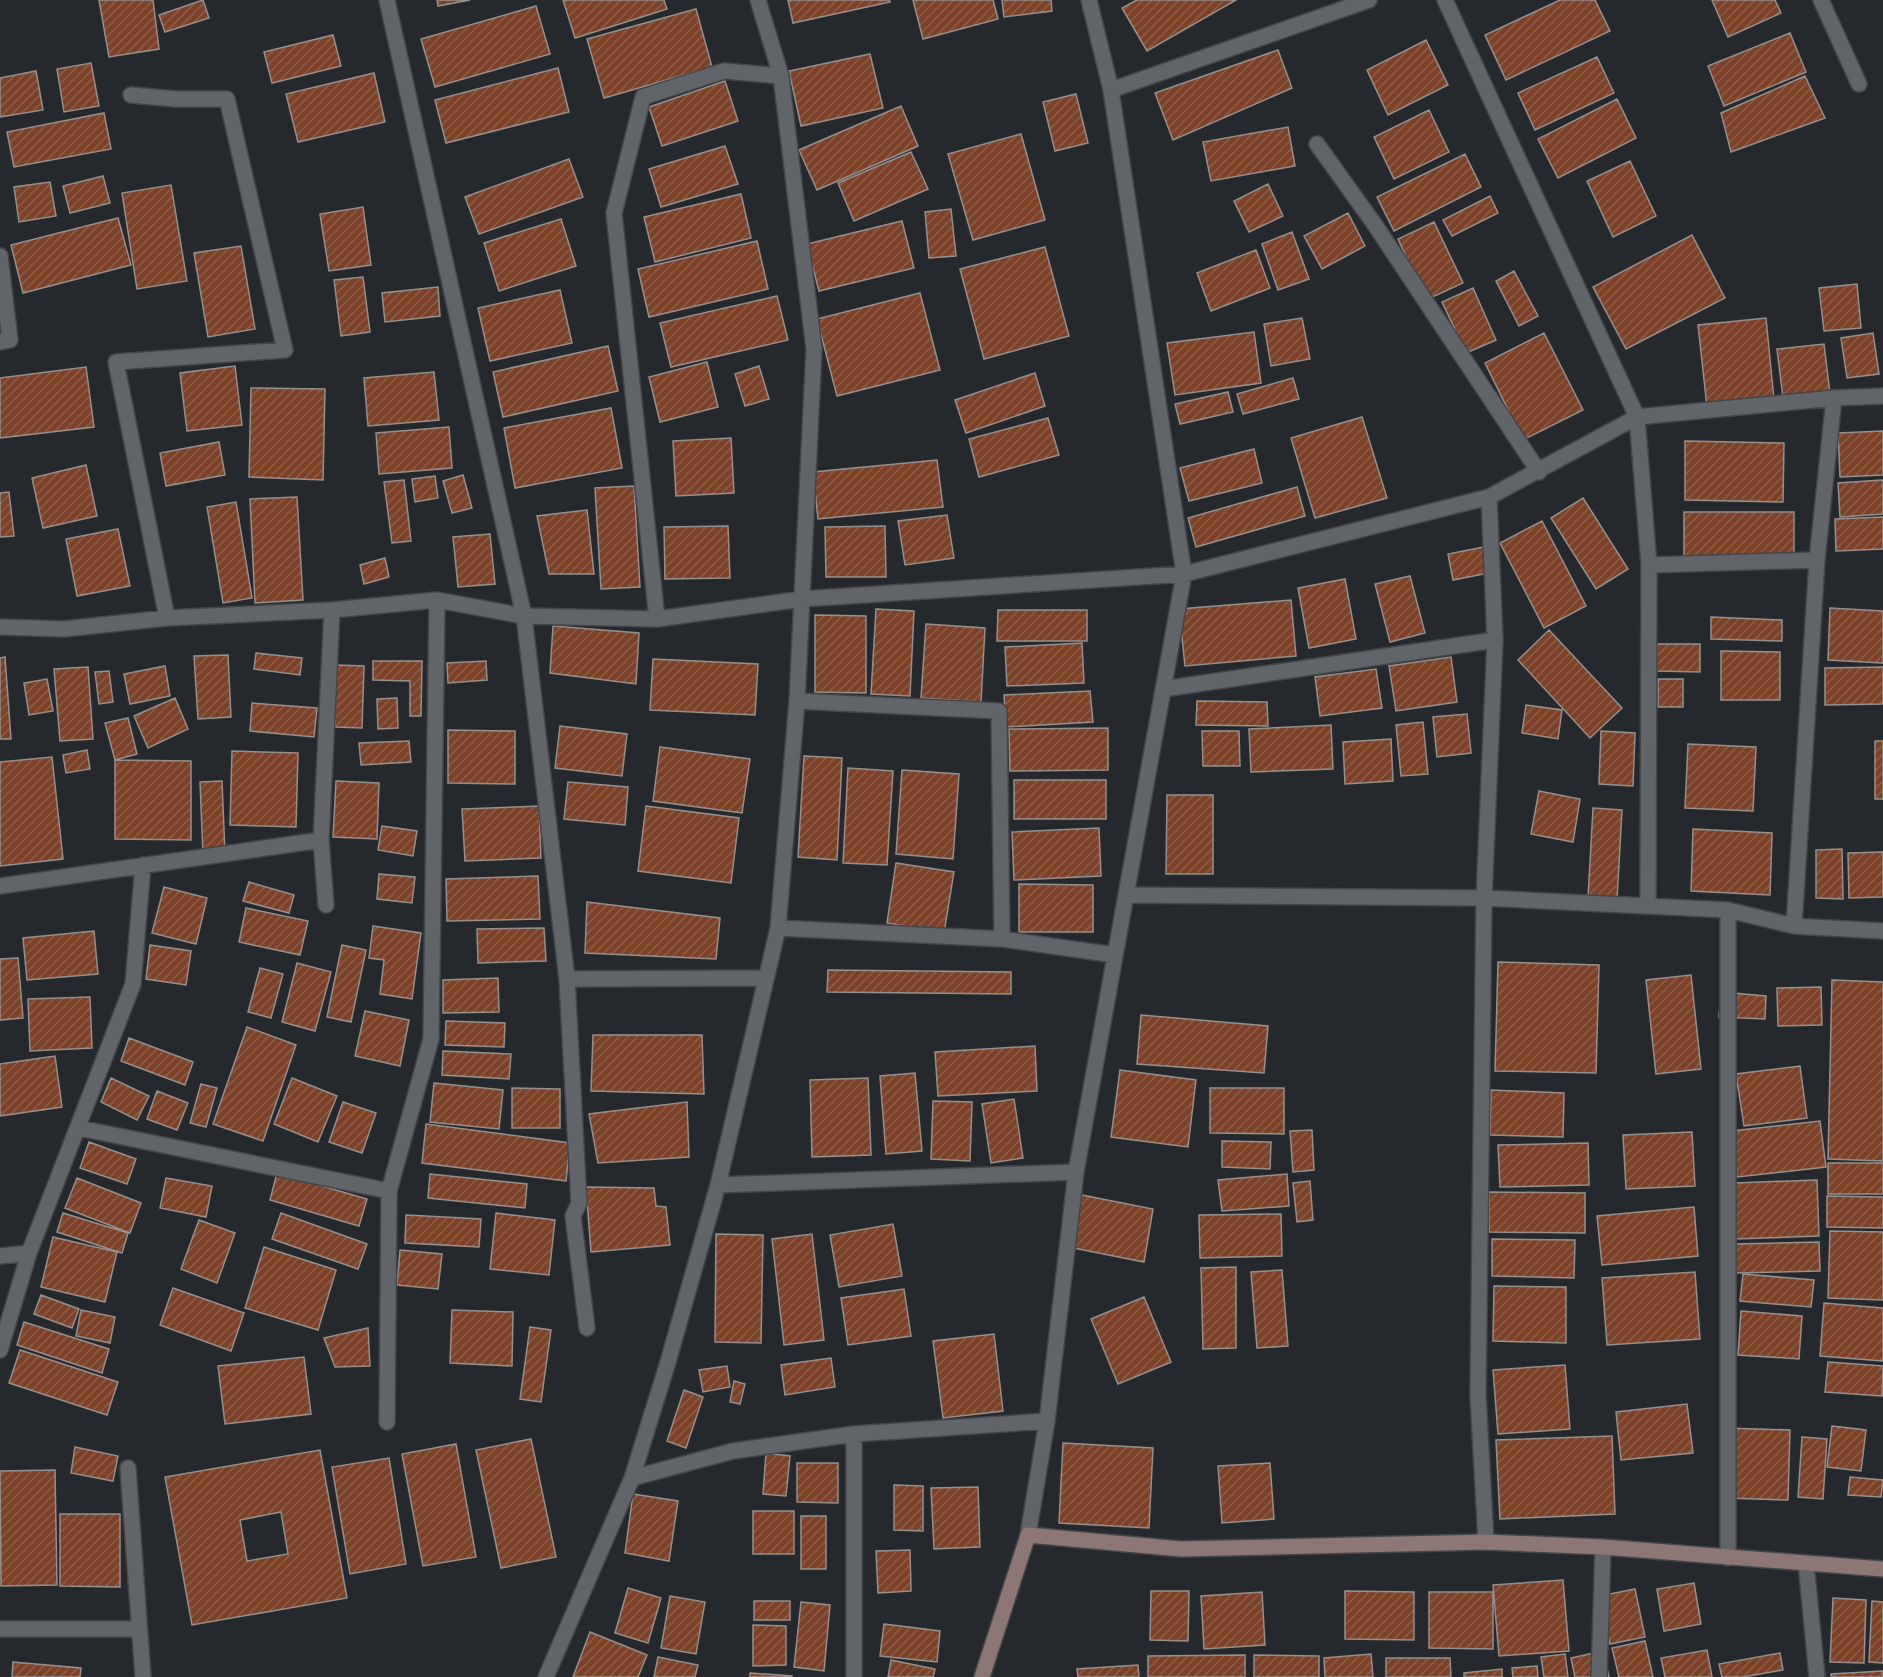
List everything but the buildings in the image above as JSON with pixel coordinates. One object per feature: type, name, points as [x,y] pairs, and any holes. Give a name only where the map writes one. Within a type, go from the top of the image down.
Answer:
[{"type":"street","points":[[387,0],[524,616],[567,979],[579,1203],[573,1216],[587,1328]]},
{"type":"street","points":[[546,1677],[632,1478],[718,1185],[778,928],[797,701],[814,349],[781,76],[758,0]]},
{"type":"street","points":[[982,1677],[1029,1535],[1047,1421],[1076,1172],[1184,574],[1111,90],[1089,0]]},
{"type":"street","points":[[1111,90],[1369,0]]},
{"type":"street","points":[[1445,0],[1637,417],[1649,566],[1648,906]]},
{"type":"street","points":[[1821,0],[1859,84]]},
{"type":"street","points":[[657,620],[614,213],[643,97],[724,71],[781,76]]},
{"type":"street","points":[[131,95],[176,99],[227,99],[285,350],[116,362],[167,618]]},
{"type":"street","points":[[1317,144],[1375,225],[1539,472]]},
{"type":"street","points":[[0,256],[10,340],[0,342]]},
{"type":"street","points":[[0,627],[64,629],[167,618],[332,610],[437,600],[524,616],[657,620],[802,599],[1184,574],[1489,497],[1637,417],[1834,398],[1883,396]]},
{"type":"street","points":[[1794,926],[1817,560],[1834,398]]},
{"type":"street","points":[[1486,1542],[1478,1395],[1484,898],[1495,640],[1489,497]]},
{"type":"street","points":[[1649,566],[1817,560]]},
{"type":"street","points":[[387,1422],[389,1191],[430,1039],[437,600]]},
{"type":"street","points":[[326,905],[321,840],[332,610]]},
{"type":"street","points":[[1163,689],[1495,640]]},
{"type":"street","points":[[797,701],[999,711],[1002,939]]},
{"type":"street","points":[[0,886],[321,840]]},
{"type":"street","points":[[0,1350],[29,1253],[80,1128],[133,984],[143,865]]},
{"type":"street","points":[[1126,895],[1484,898],[1728,910],[1794,926],[1883,931]]},
{"type":"street","points":[[1728,910],[1728,1558]]},
{"type":"street","points":[[778,928],[1002,939],[1115,955]]},
{"type":"street","points":[[567,979],[766,978]]},
{"type":"street","points":[[80,1128],[389,1191]]},
{"type":"street","points":[[718,1185],[1076,1172]]},
{"type":"street","points":[[0,1256],[29,1253]]},
{"type":"street","points":[[632,1478],[733,1451],[854,1434],[1047,1421]]},
{"type":"street","points":[[854,1434],[854,1677]]},
{"type":"street","points":[[128,1468],[143,1677]]},
{"type":"street","points":[[1029,1535],[1181,1549],[1486,1542],[1603,1547],[1883,1569]]},
{"type":"street","points":[[1599,1677],[1603,1547]]},
{"type":"street","points":[[1806,1563],[1817,1677]]},
{"type":"street","points":[[0,1629],[139,1629]]}]
